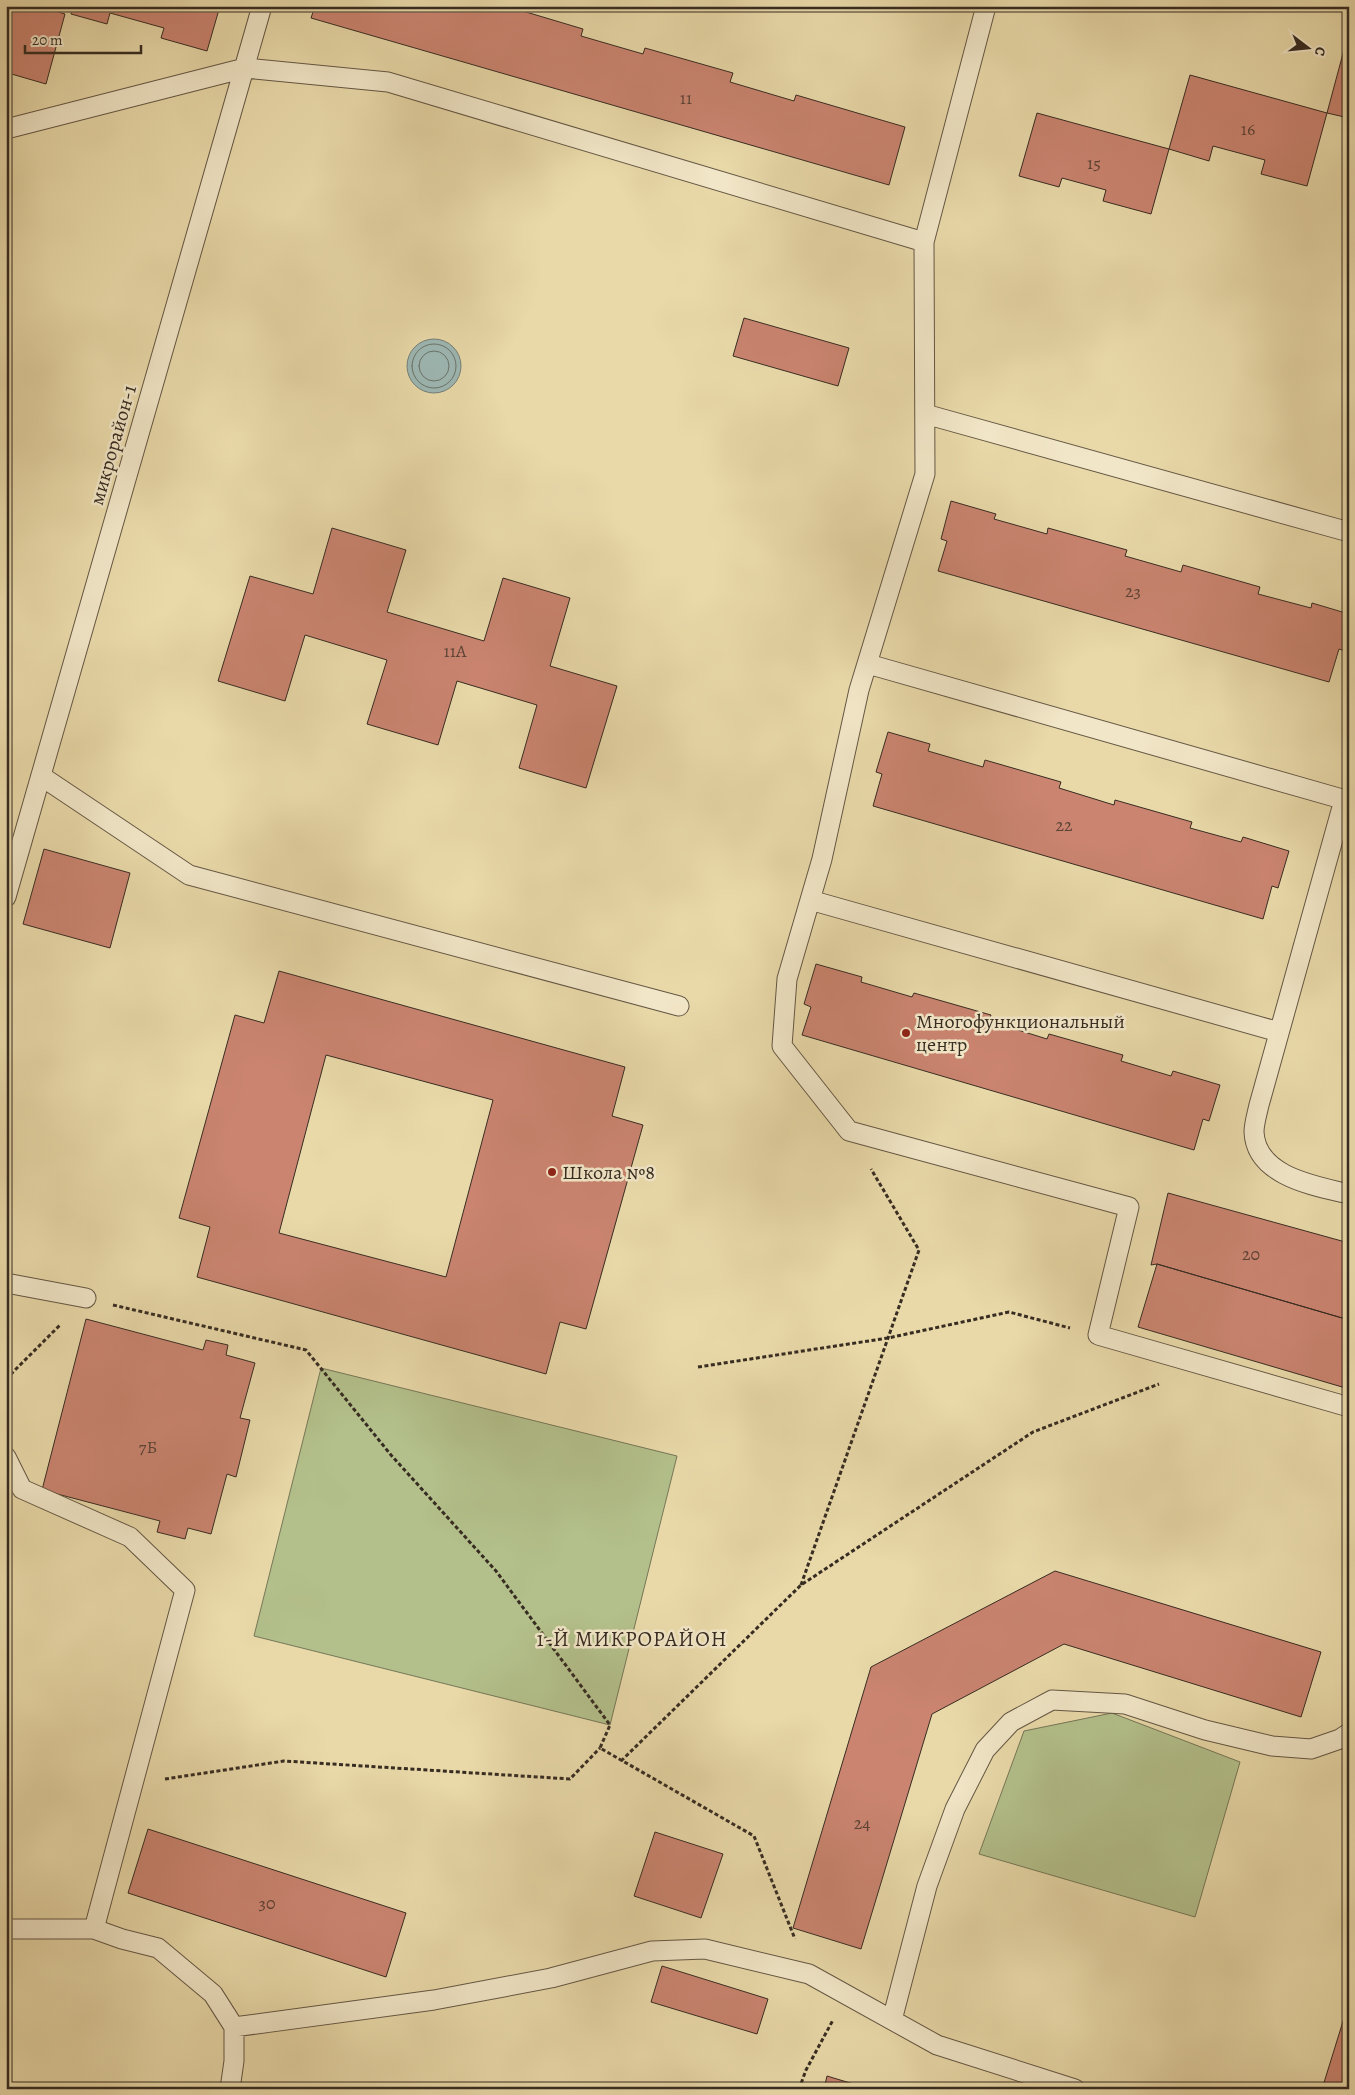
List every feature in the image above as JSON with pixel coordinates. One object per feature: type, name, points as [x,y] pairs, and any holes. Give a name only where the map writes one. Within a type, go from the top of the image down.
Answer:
[{"type":"lane","name":"микрорайон-1","points":[[6,897],[262,6]]},
{"type":"lane","points":[[986,6],[924,242],[926,474],[859,690],[822,859],[787,979],[782,1046],[849,1132],[1129,1207],[1098,1334],[1349,1407]]},
{"type":"lane","points":[[6,129],[245,68],[388,82],[924,242]]},
{"type":"lane","points":[[925,414],[1349,532]]},
{"type":"lane","points":[[868,664],[1346,801],[1279,1032],[1259,1105],[1254,1133],[1260,1152],[1278,1172],[1302,1182],[1349,1194]]},
{"type":"lane","points":[[41,776],[189,875],[679,1006]]},
{"type":"lane","points":[[810,900],[1279,1032]]},
{"type":"lane","points":[[6,1283],[86,1298]]},
{"type":"lane","points":[[6,1457],[22,1490],[130,1537],[185,1590],[94,1929]]},
{"type":"lane","points":[[892,2020],[927,1886],[955,1808],[985,1750],[1011,1722],[1052,1700],[1125,1704],[1205,1730],[1272,1746],[1311,1748],[1340,1740],[1349,1733]]},
{"type":"lane","points":[[6,1929],[94,1929],[122,1939],[158,1948],[213,1994],[234,2027],[234,2061],[230,2089]]},
{"type":"lane","points":[[234,2027],[434,2000],[550,1978],[652,1951],[705,1949],[809,1974],[937,2045],[1075,2089]]},
{"type":"path","points":[[801,1585],[919,1250],[849,1132]]},
{"type":"path","points":[[6,1379],[86,1298],[306,1350],[391,1455],[496,1571],[610,1724],[600,1748],[570,1779],[284,1761],[133,1783]]},
{"type":"path","points":[[698,1367],[888,1338],[1009,1312],[1098,1334]]},
{"type":"path","points":[[621,1761],[801,1585],[1033,1432],[1161,1384]]},
{"type":"path","points":[[600,1748],[754,1836],[809,1974]]},
{"type":"path","points":[[800,2089],[806,2070],[847,1995]]},
{"type":"green space","points":[[321,1368],[677,1456],[610,1725],[254,1636]]},
{"type":"green space","points":[[1112,1713],[1240,1762],[1195,1917],[979,1854],[1024,1731]]},
{"type":"water","points":[[434,339],[444,341],[453,347],[459,356],[461,366],[459,376],[453,385],[444,391],[434,393],[424,391],[415,385],[409,376],[407,366],[409,356],[415,347],[424,341]]},
{"type":"building","points":[[6,6],[39,6],[65,14],[46,84],[8,73],[11,63],[6,62]]},
{"type":"building","points":[[73,6],[220,6],[207,51],[161,38],[164,28],[110,13],[107,24],[71,14]]},
{"type":"building","points":[[315,6],[483,6],[502,12],[503,6],[506,6],[583,29],[581,36],[643,54],[645,48],[733,73],[730,82],[794,101],[796,95],[905,127],[889,185],[311,18]]},
{"type":"building","points":[[1345,46],[1349,47],[1349,118],[1327,113]]},
{"type":"building","points":[[1190,75],[1327,113],[1307,186],[1261,174],[1265,160],[1213,146],[1209,161],[1169,149]]},
{"type":"building","points":[[1037,113],[1169,149],[1151,214],[1103,201],[1106,190],[1062,178],[1059,187],[1019,176]]},
{"type":"building","points":[[744,318],[849,348],[838,386],[733,356]]},
{"type":"building","points":[[951,501],[996,514],[994,519],[1047,534],[1048,528],[1127,550],[1125,556],[1181,572],[1183,565],[1260,587],[1258,594],[1311,608],[1312,603],[1349,614],[1349,637],[1345,651],[1339,649],[1329,682],[938,571],[947,541],[941,539]]},
{"type":"building","points":[[332,528],[406,550],[387,612],[484,641],[503,578],[570,598],[550,666],[617,686],[586,788],[519,768],[537,705],[457,681],[438,745],[367,724],[387,660],[305,635],[285,701],[218,681],[250,576],[313,594]]},
{"type":"building","points":[[888,732],[930,744],[928,751],[983,767],[985,760],[1061,782],[1059,788],[1114,805],[1115,800],[1192,822],[1190,828],[1241,842],[1243,837],[1289,851],[1278,888],[1272,886],[1263,919],[873,806],[882,774],[876,772]]},
{"type":"building","points":[[44,849],[130,873],[110,948],[23,924]]},
{"type":"building","points":[[816,964],[862,977],[861,982],[912,997],[914,993],[991,1015],[989,1021],[1047,1039],[1049,1034],[1123,1055],[1121,1061],[1171,1076],[1173,1071],[1220,1085],[1209,1121],[1203,1119],[1194,1150],[802,1035],[811,1007],[804,1004]]},
{"type":"building","name":"Школа №8","points":[[279,971],[625,1067],[612,1116],[643,1125],[586,1329],[560,1322],[546,1374],[197,1277],[210,1227],[179,1218],[235,1015],[264,1023]],"holes":[[[326,1055],[493,1100],[446,1277],[279,1233]]]},
{"type":"building","points":[[1168,1193],[1349,1243],[1349,1320],[1157,1264],[1151,1265]]},
{"type":"building","points":[[1157,1264],[1349,1320],[1349,1389],[1138,1327]]},
{"type":"building","points":[[86,1319],[203,1350],[206,1340],[228,1345],[226,1355],[255,1363],[240,1418],[250,1420],[236,1477],[227,1474],[211,1534],[188,1528],[185,1539],[157,1532],[160,1521],[42,1490]]},
{"type":"building","points":[[1055,1571],[1321,1652],[1301,1717],[1064,1644],[932,1714],[861,1949],[793,1928],[871,1667]]},
{"type":"building","points":[[148,1829],[406,1913],[386,1977],[128,1893]]},
{"type":"building","points":[[655,1832],[723,1854],[701,1918],[634,1896]]},
{"type":"building","points":[[662,1966],[768,1999],[757,2034],[651,2002]]},
{"type":"building","points":[[1349,2002],[1349,2089],[1322,2089]]},
{"type":"building","points":[[827,2076],[870,2089],[824,2089]]},
{"type":"place","name":"Многофункциональный центр","points":[[906,1033]]},
{"type":"place","name":"Школа №8","points":[[552,1172]]},
{"type":"district","name":"1-Й МИКРОРАЙОН","points":[[632,1639]]}]
